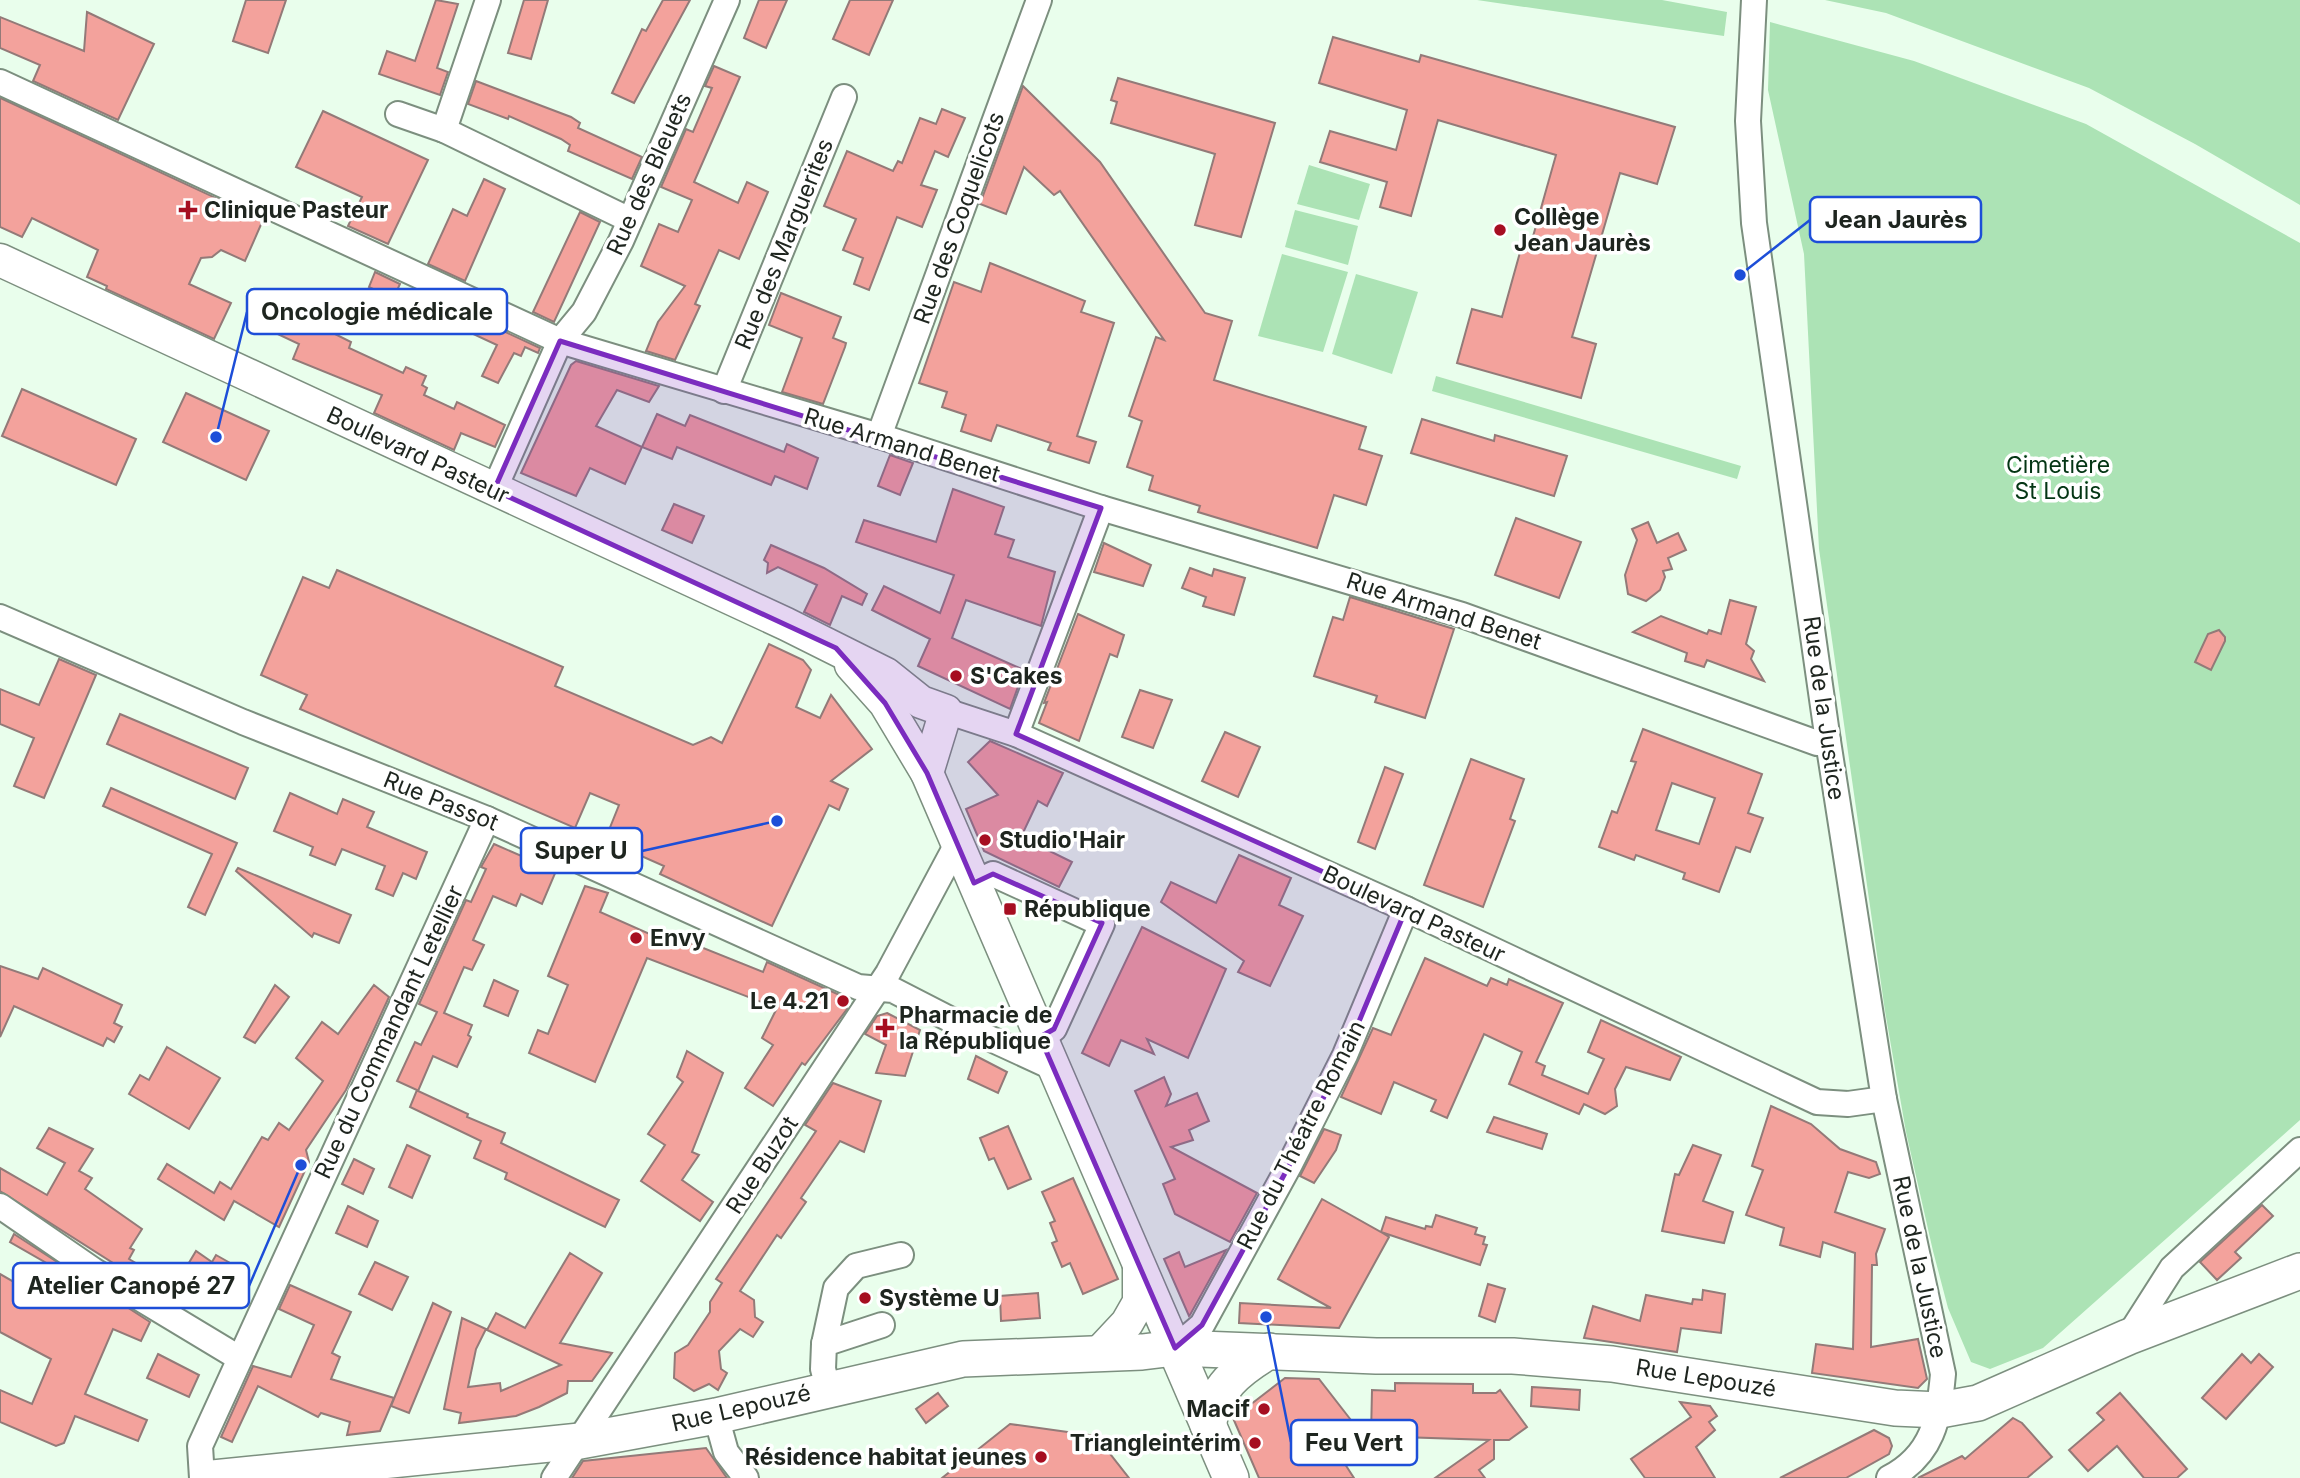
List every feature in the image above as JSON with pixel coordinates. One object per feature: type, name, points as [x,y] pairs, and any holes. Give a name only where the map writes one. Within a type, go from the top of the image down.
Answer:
[{"type":"main road","name":"Rue Lepouzé","points":[[213,1478],[580,1441],[716,1416],[963,1359],[1174,1348],[1513,1356],[1612,1364],[1895,1408],[1940,1410],[1978,1403],[2128,1337],[2300,1271]]},
{"type":"main road","points":[[1174,1348],[1231,1478]]},
{"type":"main road","points":[[1208,1425],[1212,1402],[1226,1385],[1247,1364],[1269,1351]]},
{"type":"street","points":[[444,130],[488,0]]},
{"type":"street","name":"Rue des Bleuets","points":[[494,491],[559,341],[584,312],[629,220],[727,0]]},
{"type":"street","name":"Rue des Coquelicots","points":[[879,436],[1039,0]]},
{"type":"street","name":"Rue de la Justice","points":[[1754,0],[1748,146],[1755,223],[1828,741],[1884,1099],[1943,1374],[1940,1410],[1919,1459],[1889,1478]]},
{"type":"street","name":"Rue Armand Benet","points":[[0,82],[559,341],[879,436],[1101,508],[1462,615],[1816,743],[1828,741]]},
{"type":"street","name":"Rue des Marguerites","points":[[724,391],[844,97]]},
{"type":"street","points":[[398,114],[444,130],[629,220]]},
{"type":"street","name":"Boulevard Pasteur","points":[[0,260],[836,648],[886,674],[921,702],[1016,734],[1406,909],[1817,1102],[1848,1104],[1884,1099]]},
{"type":"street","points":[[1016,734],[1101,508]]},
{"type":"street","name":"Rue Passot","points":[[0,617],[243,722],[487,819],[858,987],[893,990],[1054,1068]]},
{"type":"street","points":[[836,648],[885,703],[927,773],[1174,1348]]},
{"type":"street","points":[[927,773],[946,710]]},
{"type":"street","name":"Rue du Commandant Letellier","points":[[202,1478],[200,1446],[487,819]]},
{"type":"street","name":"Rue Buzot","points":[[554,1478],[879,987],[957,844]]},
{"type":"street","points":[[974,883],[993,874],[1102,924],[1054,1030],[1040,1037]]},
{"type":"street","name":"Rue du Théatre Romain","points":[[1174,1348],[1202,1325],[1307,1132],[1345,1055],[1406,909]]},
{"type":"street","points":[[2128,1337],[2172,1268],[2300,1150]]},
{"type":"street","points":[[0,1206],[93,1269],[239,1358]]},
{"type":"street","points":[[828,1388],[823,1369],[824,1345],[836,1288],[856,1266],[901,1255]]},
{"type":"street","points":[[1098,1354],[1127,1323],[1139,1302],[1139,1267]]},
{"type":"street","points":[[824,1345],[881,1325]]},
{"type":"street","points":[[716,1416],[726,1452],[746,1478]]},
{"type":"highlighted area","points":[[560,341],[1101,508],[1016,734],[1406,909],[1345,1055],[1289,1166],[1202,1325],[1175,1348],[1040,1037],[1054,1029],[1102,923],[993,874],[974,883],[927,773],[885,703],[836,648],[494,490]]},
{"type":"green space","points":[[1477,0],[1662,0],[1727,12],[1724,36]]},
{"type":"green space","points":[[1825,0],[2300,0],[2300,205],[2195,144],[2089,88],[1886,13]]},
{"type":"green space","name":"Cimetière St Louis","points":[[1770,22],[1914,61],[2086,124],[2300,243],[2300,1120],[2043,1348],[1990,1369],[1971,1362],[1948,1308],[1906,1132],[1885,1011],[1819,549],[1804,254],[1768,90]]},
{"type":"green space","points":[[1309,165],[1370,184],[1359,220],[1297,204]]},
{"type":"green space","points":[[1295,210],[1358,226],[1348,265],[1285,247]]},
{"type":"green space","points":[[1282,254],[1348,272],[1323,352],[1258,336]]},
{"type":"green space","points":[[1356,274],[1418,292],[1392,374],[1332,354]]},
{"type":"green space","points":[[1436,376],[1741,466],[1737,479],[1432,391]]},
{"type":"building","points":[[246,0],[286,0],[268,53],[233,41]]},
{"type":"building","points":[[436,0],[458,4],[437,68],[448,72],[440,95],[379,74],[387,51],[415,61]]},
{"type":"building","points":[[524,0],[548,0],[531,59],[508,53]]},
{"type":"building","points":[[663,0],[690,0],[634,103],[612,93],[642,29],[646,31]]},
{"type":"building","points":[[759,0],[787,0],[766,48],[744,38]]},
{"type":"building","points":[[850,0],[893,0],[869,55],[833,39]]},
{"type":"building","points":[[87,12],[154,44],[118,120],[33,81],[40,65],[0,48],[0,17],[84,51]]},
{"type":"building","points":[[1333,37],[1419,62],[1421,55],[1675,127],[1657,184],[1620,173],[1572,337],[1596,344],[1581,398],[1457,363],[1472,309],[1502,317],[1524,238],[1532,240],[1556,155],[1438,120],[1411,216],[1380,207],[1387,182],[1320,162],[1330,131],[1396,150],[1407,110],[1319,83]]},
{"type":"building","points":[[714,66],[740,77],[694,182],[738,203],[747,182],[768,192],[739,259],[719,250],[695,304],[700,306],[675,360],[646,351],[658,322],[685,286],[641,266],[659,224],[678,232],[692,200],[661,187],[686,129],[693,132],[712,88],[705,86]]},
{"type":"building","points":[[1118,78],[1275,123],[1241,237],[1195,225],[1215,154],[1111,123],[1117,102],[1111,100]]},
{"type":"building","points":[[476,81],[571,117],[580,123],[578,128],[642,157],[632,179],[568,151],[570,145],[561,139],[509,116],[508,119],[468,104]]},
{"type":"building","points":[[1023,86],[1100,162],[1205,313],[1232,321],[1214,380],[1366,427],[1359,449],[1382,456],[1366,505],[1334,495],[1317,548],[1198,512],[1200,506],[1149,490],[1153,476],[1127,467],[1142,421],[1129,416],[1156,337],[1164,340],[1060,191],[1054,195],[1024,167],[1006,214],[980,204]]},
{"type":"building","name":"Clinique Pasteur","points":[[0,98],[263,220],[245,261],[221,250],[212,257],[201,258],[189,284],[231,303],[214,339],[106,289],[107,286],[87,277],[98,250],[32,218],[22,237],[0,227]]},
{"type":"building","points":[[942,109],[965,118],[948,157],[935,151],[921,185],[937,190],[922,227],[897,217],[869,290],[854,284],[863,258],[843,250],[856,219],[824,206],[847,151],[893,171],[898,161],[902,163],[920,118],[936,124]]},
{"type":"building","points":[[323,111],[428,160],[388,244],[348,226],[362,197],[296,167]]},
{"type":"building","points":[[484,179],[505,189],[465,281],[428,264],[453,209],[467,216]]},
{"type":"building","points":[[580,212],[600,222],[554,322],[533,312]]},
{"type":"building","points":[[990,263],[1085,301],[1081,312],[1114,323],[1077,436],[1096,442],[1089,463],[1048,450],[1051,443],[997,425],[991,441],[961,431],[966,415],[942,407],[947,392],[919,383],[954,282],[981,292]]},
{"type":"building","points":[[375,272],[400,284],[393,299],[369,287]]},
{"type":"building","points":[[781,293],[841,317],[833,338],[846,343],[823,404],[782,392],[802,338],[769,325]]},
{"type":"building","points":[[264,295],[277,301],[279,296],[305,308],[301,317],[351,342],[349,348],[403,373],[406,367],[426,376],[422,385],[427,388],[424,395],[454,409],[457,402],[505,425],[495,447],[461,433],[454,450],[374,413],[382,395],[293,359],[299,344],[252,322]]},
{"type":"building","points":[[462,312],[540,348],[538,353],[525,347],[521,356],[514,353],[498,383],[482,376],[497,345],[456,326]]},
{"type":"building","points":[[576,361],[659,386],[649,402],[617,390],[596,426],[642,447],[625,484],[590,468],[576,496],[521,473],[571,365]]},
{"type":"building","points":[[22,389],[136,439],[116,485],[2,436]]},
{"type":"building","points":[[186,393],[269,431],[246,480],[163,442]]},
{"type":"building","points":[[657,414],[685,426],[690,415],[784,452],[787,444],[818,458],[807,489],[775,476],[771,485],[677,447],[672,459],[642,447]]},
{"type":"building","points":[[1422,419],[1494,441],[1495,435],[1567,456],[1554,496],[1411,453]]},
{"type":"building","points":[[890,455],[913,463],[900,495],[878,486]]},
{"type":"building","points":[[953,489],[1004,507],[995,534],[1014,540],[1008,557],[1055,572],[1041,626],[966,600],[952,638],[1024,670],[1010,709],[918,666],[930,639],[872,610],[884,586],[940,613],[954,575],[856,542],[864,520],[936,542]]},
{"type":"building","points":[[674,504],[704,516],[692,543],[662,530]]},
{"type":"building","points":[[1516,518],[1581,542],[1559,598],[1495,575]]},
{"type":"building","points":[[1648,522],[1657,543],[1678,533],[1686,550],[1668,558],[1672,569],[1663,571],[1665,577],[1660,590],[1646,601],[1628,594],[1625,575],[1637,540],[1632,529]]},
{"type":"building","points":[[1104,543],[1151,565],[1143,586],[1094,572]]},
{"type":"building","points":[[771,545],[824,568],[867,594],[862,605],[842,596],[830,625],[804,612],[817,585],[778,567],[767,573],[768,563],[764,560]]},
{"type":"building","points":[[1190,568],[1212,576],[1214,569],[1245,578],[1234,615],[1203,606],[1206,597],[1182,588]]},
{"type":"building","points":[[337,570],[563,667],[555,686],[693,745],[711,737],[722,743],[769,644],[803,660],[811,670],[796,707],[820,718],[831,695],[872,749],[831,781],[848,789],[839,810],[829,805],[772,926],[660,874],[664,866],[605,840],[619,805],[590,793],[575,828],[300,709],[307,695],[261,675],[303,577],[329,588]]},
{"type":"building","points":[[1350,597],[1454,629],[1425,718],[1375,702],[1377,696],[1314,676],[1333,617],[1343,620]]},
{"type":"building","points":[[1730,600],[1756,607],[1746,644],[1754,651],[1751,659],[1764,681],[1707,660],[1704,667],[1685,661],[1687,653],[1633,632],[1661,616],[1707,634],[1709,630],[1721,634]]},
{"type":"building","points":[[1078,614],[1124,635],[1117,657],[1110,654],[1079,741],[1039,723]]},
{"type":"building","points":[[2219,630],[2225,641],[2211,670],[2195,662],[2208,634]]},
{"type":"building","points":[[59,659],[96,675],[44,798],[14,786],[34,738],[0,724],[0,689],[39,705]]},
{"type":"building","points":[[1140,690],[1172,700],[1153,748],[1122,737]]},
{"type":"building","points":[[120,714],[248,768],[235,799],[107,744]]},
{"type":"building","points":[[1643,729],[1762,774],[1748,813],[1763,818],[1750,852],[1736,847],[1719,892],[1683,879],[1685,873],[1636,855],[1634,860],[1599,847],[1612,811],[1617,813],[1636,762],[1631,761]],"holes":[[[1672,783],[1715,798],[1699,844],[1656,830]]]},
{"type":"building","points":[[1225,732],[1260,747],[1238,797],[1202,781]]},
{"type":"building","points":[[990,741],[1063,773],[1047,806],[1038,801],[1021,837],[1072,862],[1059,887],[984,851],[966,809],[998,795],[968,762]]},
{"type":"building","points":[[1471,759],[1524,779],[1510,819],[1515,821],[1483,907],[1424,885]]},
{"type":"building","points":[[1385,767],[1403,774],[1375,849],[1358,842]]},
{"type":"building","points":[[111,788],[237,843],[205,915],[188,907],[212,854],[103,806]]},
{"type":"building","points":[[290,793],[337,814],[343,799],[374,812],[367,827],[427,852],[416,879],[403,873],[393,896],[376,889],[385,866],[342,849],[335,865],[310,855],[313,847],[274,831]]},
{"type":"building","points":[[494,844],[556,871],[542,904],[521,894],[516,906],[493,896],[473,940],[484,945],[472,970],[464,967],[444,1013],[472,1025],[468,1035],[471,1037],[457,1067],[433,1056],[418,1091],[468,1114],[467,1117],[505,1133],[501,1143],[619,1200],[605,1227],[505,1179],[507,1173],[474,1158],[481,1141],[410,1107],[417,1090],[397,1081],[415,1042],[421,1045],[437,1012],[419,1004],[466,900],[471,902],[486,869],[481,867]]},
{"type":"building","points":[[1239,855],[1291,878],[1279,905],[1303,916],[1270,986],[1238,972],[1244,961],[1161,902],[1171,882],[1216,903]]},
{"type":"building","points":[[238,868],[351,915],[339,943],[314,933],[312,937],[236,871]]},
{"type":"building","points":[[585,886],[608,893],[600,912],[663,940],[666,933],[763,972],[767,962],[844,997],[847,1009],[805,1065],[802,1063],[773,1106],[745,1088],[773,1045],[762,1038],[777,1008],[647,958],[595,1082],[529,1053],[538,1030],[548,1034],[568,985],[548,976]]},
{"type":"building","points":[[1142,927],[1226,969],[1188,1058],[1147,1039],[1154,1054],[1121,1040],[1109,1066],[1082,1053]]},
{"type":"building","points":[[1425,958],[1487,986],[1491,978],[1507,985],[1509,979],[1563,1003],[1536,1062],[1545,1066],[1542,1075],[1588,1094],[1604,1059],[1588,1052],[1601,1020],[1681,1057],[1670,1080],[1626,1067],[1615,1089],[1617,1106],[1605,1114],[1584,1104],[1579,1114],[1509,1084],[1522,1052],[1484,1034],[1447,1118],[1431,1111],[1436,1100],[1394,1082],[1381,1114],[1341,1097],[1373,1028],[1391,1035]]},
{"type":"building","points":[[0,966],[38,979],[43,968],[122,1005],[114,1023],[122,1027],[114,1042],[107,1038],[103,1046],[14,1006],[0,1037]]},
{"type":"building","points":[[494,980],[518,991],[508,1016],[484,1006]]},
{"type":"building","points":[[275,985],[289,997],[255,1043],[244,1037]]},
{"type":"building","points":[[374,985],[389,997],[346,1090],[306,1150],[309,1162],[279,1227],[234,1201],[224,1220],[158,1179],[167,1164],[214,1193],[220,1182],[231,1189],[262,1137],[268,1140],[279,1123],[289,1130],[323,1081],[296,1058],[322,1022],[338,1034]]},
{"type":"building","points":[[887,1013],[920,1030],[905,1076],[876,1073],[886,1045],[865,1034],[877,1016]]},
{"type":"building","points":[[167,1047],[220,1078],[189,1129],[129,1094],[140,1075],[149,1080]]},
{"type":"building","points":[[687,1051],[723,1073],[692,1152],[699,1155],[682,1180],[713,1202],[700,1221],[641,1181],[665,1145],[648,1134],[683,1082],[677,1077]]},
{"type":"building","points":[[976,1056],[1007,1072],[998,1093],[968,1079]]},
{"type":"building","points":[[1164,1077],[1171,1094],[1166,1106],[1197,1093],[1209,1121],[1189,1130],[1193,1140],[1171,1147],[1257,1193],[1230,1242],[1175,1214],[1163,1184],[1175,1179],[1135,1091]]},
{"type":"building","points":[[833,1083],[881,1101],[864,1152],[840,1141],[801,1198],[806,1202],[781,1238],[777,1235],[740,1291],[754,1300],[755,1317],[763,1322],[753,1337],[740,1329],[719,1351],[721,1369],[727,1373],[718,1390],[709,1384],[694,1391],[674,1378],[675,1353],[688,1345],[710,1312],[710,1302],[722,1283],[716,1279],[816,1131],[805,1125]]},
{"type":"building","points":[[1771,1106],[1811,1124],[1840,1149],[1876,1162],[1880,1174],[1869,1178],[1848,1172],[1835,1212],[1885,1229],[1876,1254],[1877,1265],[1872,1265],[1871,1347],[1918,1339],[1927,1379],[1918,1388],[1812,1373],[1816,1344],[1853,1349],[1855,1253],[1823,1242],[1820,1257],[1780,1245],[1784,1228],[1746,1215],[1763,1170],[1752,1166]]},
{"type":"building","points":[[1494,1117],[1547,1134],[1542,1149],[1487,1132]]},
{"type":"building","points":[[1008,1126],[1031,1179],[1008,1189],[994,1158],[989,1160],[980,1138]]},
{"type":"building","points":[[49,1128],[93,1149],[79,1171],[92,1178],[85,1189],[142,1229],[130,1248],[134,1250],[129,1259],[175,1286],[196,1251],[212,1262],[216,1255],[232,1264],[204,1306],[174,1288],[168,1298],[0,1191],[0,1168],[47,1195],[65,1163],[37,1148]]},
{"type":"building","points":[[1324,1129],[1341,1135],[1336,1150],[1314,1183],[1300,1176]]},
{"type":"building","points":[[407,1145],[430,1156],[412,1198],[389,1187]]},
{"type":"building","points":[[1693,1145],[1721,1155],[1703,1201],[1733,1212],[1724,1243],[1662,1231],[1675,1174],[1679,1175]]},
{"type":"building","points":[[354,1159],[374,1169],[363,1194],[342,1184]]},
{"type":"building","points":[[1073,1178],[1118,1279],[1083,1294],[1070,1263],[1062,1267],[1052,1243],[1057,1241],[1050,1223],[1055,1221],[1042,1192]]},
{"type":"building","points":[[1322,1199],[1389,1237],[1339,1328],[1239,1323],[1240,1303],[1331,1308],[1278,1279]]},
{"type":"building","points":[[2262,1205],[2273,1216],[2235,1252],[2241,1258],[2217,1280],[2200,1262]]},
{"type":"building","points":[[348,1206],[378,1221],[367,1247],[336,1233]]},
{"type":"building","points":[[1436,1215],[1477,1228],[1475,1234],[1485,1237],[1483,1244],[1487,1245],[1480,1265],[1381,1232],[1386,1217],[1425,1229],[1426,1226],[1432,1227]]},
{"type":"building","points":[[14,1234],[150,1322],[141,1341],[113,1329],[85,1394],[147,1420],[138,1441],[75,1416],[64,1443],[56,1446],[0,1422],[0,1390],[32,1404],[51,1359],[0,1332],[0,1274],[42,1298],[55,1268],[10,1242]]},
{"type":"building","points":[[1226,1250],[1189,1316],[1164,1259],[1179,1252],[1185,1267]]},
{"type":"building","points":[[570,1253],[602,1273],[560,1343],[612,1353],[592,1381],[568,1381],[567,1393],[539,1407],[516,1416],[459,1423],[461,1413],[444,1409],[462,1318],[486,1329],[476,1349],[468,1387],[500,1383],[501,1391],[561,1365],[487,1330],[496,1313],[525,1328]]},
{"type":"building","points":[[375,1262],[408,1277],[392,1310],[359,1294]]},
{"type":"building","points":[[1488,1284],[1505,1289],[1495,1322],[1479,1316]]},
{"type":"building","points":[[290,1285],[351,1312],[332,1353],[340,1357],[331,1379],[394,1398],[380,1431],[347,1435],[350,1422],[321,1413],[318,1417],[258,1386],[232,1442],[221,1437],[253,1366],[291,1377],[314,1325],[279,1309]]},
{"type":"building","points":[[1703,1290],[1725,1294],[1721,1333],[1681,1328],[1677,1352],[1584,1338],[1593,1306],[1640,1321],[1646,1295],[1692,1304],[1693,1299],[1702,1300]]},
{"type":"building","points":[[1038,1293],[1040,1318],[1001,1321],[1000,1296]]},
{"type":"building","points":[[433,1303],[451,1312],[409,1413],[391,1406]]},
{"type":"building","points":[[158,1354],[199,1375],[189,1397],[147,1378]]},
{"type":"building","points":[[2242,1354],[2251,1363],[2259,1354],[2273,1367],[2226,1419],[2202,1398]]},
{"type":"building","points":[[1285,1378],[1319,1379],[1368,1442],[1343,1461],[1354,1478],[1259,1478],[1233,1418]]},
{"type":"building","points":[[1395,1383],[1473,1384],[1473,1393],[1496,1393],[1500,1390],[1527,1427],[1509,1440],[1494,1440],[1494,1459],[1479,1470],[1485,1478],[1435,1478],[1489,1440],[1371,1436],[1372,1390],[1395,1391]]},
{"type":"building","points":[[1532,1387],[1580,1390],[1579,1410],[1531,1406]]},
{"type":"building","points":[[938,1393],[948,1406],[926,1423],[916,1409]]},
{"type":"building","points":[[2120,1393],[2187,1469],[2177,1478],[2144,1478],[2117,1446],[2088,1471],[2069,1450],[2104,1420],[2097,1413]]},
{"type":"building","points":[[1680,1402],[1710,1406],[1717,1416],[1709,1422],[1715,1430],[1696,1447],[1715,1478],[1645,1478],[1631,1459],[1691,1417]]},
{"type":"building","points":[[2013,1418],[2022,1423],[2052,1457],[2027,1478],[1918,1478],[1962,1456],[1965,1459]]},
{"type":"building","name":"Résidence habitat jeunes","points":[[1010,1424],[1096,1436],[1129,1478],[942,1478]]},
{"type":"building","points":[[1874,1430],[1889,1438],[1892,1446],[1889,1454],[1846,1478],[1780,1478]]},
{"type":"building","points":[[706,1448],[727,1478],[572,1478],[583,1461]]},
{"type":"place","name":"Clinique Pasteur","points":[[188,210]]},
{"type":"place","name":"Collège Jean Jaurès","points":[[1500,230]]},
{"type":"place","name":"Jean Jaurès","points":[[1740,275]]},
{"type":"place","name":"Oncologie médicale","points":[[216,437]]},
{"type":"place","name":"S'Cakes","points":[[956,676]]},
{"type":"place","name":"Super U","points":[[777,821]]},
{"type":"place","name":"Studio'Hair","points":[[985,840]]},
{"type":"place","name":"République","points":[[1010,909]]},
{"type":"place","name":"Envy","points":[[636,938]]},
{"type":"place","name":"Le 4.21","points":[[843,1001]]},
{"type":"place","name":"Pharmacie de la République","points":[[885,1028]]},
{"type":"place","name":"Atelier Canopé 27","points":[[301,1165]]},
{"type":"place","name":"Système U","points":[[865,1298]]},
{"type":"place","name":"Feu Vert","points":[[1266,1317]]},
{"type":"place","name":"Macif","points":[[1264,1409]]},
{"type":"place","name":"Triangleintérim","points":[[1255,1443]]},
{"type":"place","name":"Résidence habitat jeunes","points":[[1041,1457]]}]
